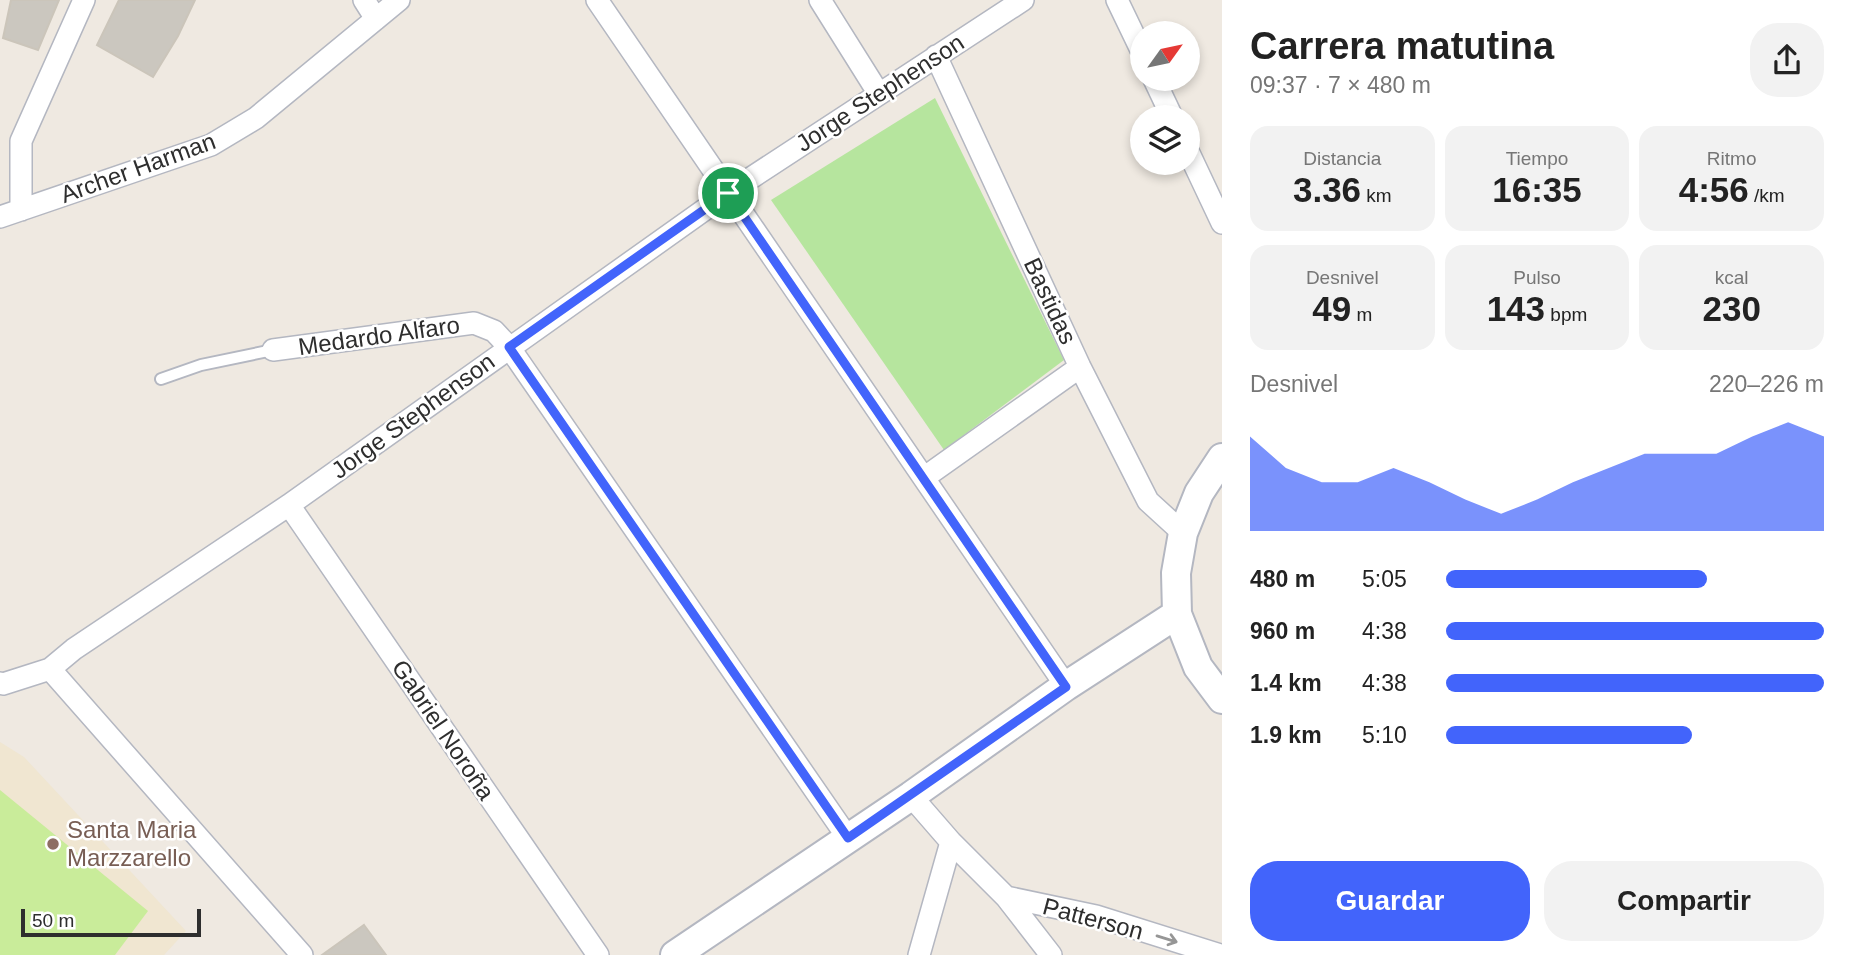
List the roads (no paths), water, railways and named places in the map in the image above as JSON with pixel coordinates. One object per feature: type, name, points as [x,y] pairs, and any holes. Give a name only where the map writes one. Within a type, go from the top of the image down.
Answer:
[{"type":"street","points":[[21,210],[22,141],[84,0]]},
{"type":"street","points":[[364,0],[376,19]]},
{"type":"street","name":"Archer Harman","points":[[0,217],[211,145],[256,118],[399,0]]},
{"type":"street","points":[[597,0],[1066,687]]},
{"type":"street","points":[[820,0],[879,94]]},
{"type":"street","name":"Jorge Stephenson","points":[[50,669],[74,649],[289,505],[728,193],[1023,0]]},
{"type":"street","points":[[1117,0],[1130,27]]},
{"type":"street","name":"Bastidas","points":[[936,56],[1080,367],[1148,501],[1183,533]]},
{"type":"street","points":[[1199,175],[1222,223]]},
{"type":"street","name":"Medardo Alfaro","points":[[273,350],[474,323],[494,331],[509,347],[848,838]]},
{"type":"street","points":[[925,477],[1080,367]]},
{"type":"street","points":[[1222,458],[1199,493],[1183,533],[1176,573],[1177,614],[1198,667],[1222,698]]},
{"type":"street","name":"Gabriel Noroña","points":[[289,505],[598,955]]},
{"type":"street","points":[[675,955],[1177,614]]},
{"type":"street","points":[[0,683],[50,669],[302,955]]},
{"type":"street","points":[[911,796],[951,842],[1006,897],[1051,955]]},
{"type":"street","points":[[919,955],[951,842]]},
{"type":"street","name":"Patterson","points":[[1006,897],[1096,916],[1220,955]]},
{"type":"lane","points":[[161,379],[201,365],[273,350]]},
{"type":"place","name":"Santa Maria Marzzarello","points":[[53,844]]}]
